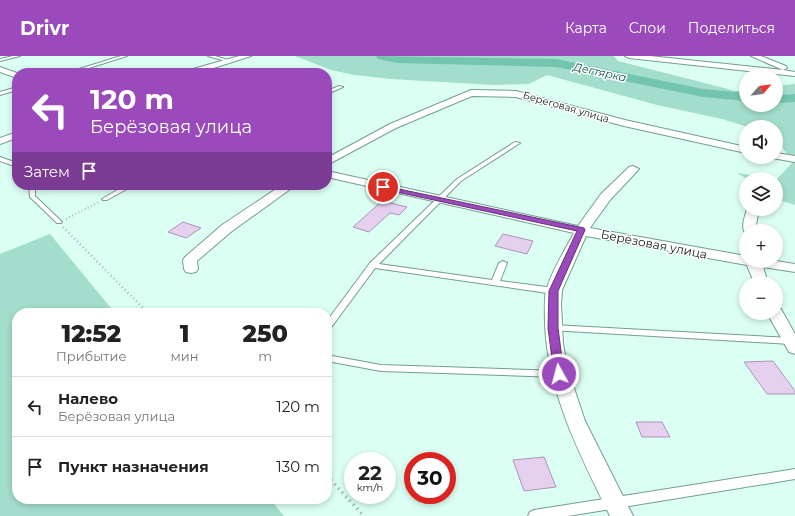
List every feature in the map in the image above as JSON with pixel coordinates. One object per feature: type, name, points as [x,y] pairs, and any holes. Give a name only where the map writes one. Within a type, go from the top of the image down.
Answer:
[{"type":"street","points":[[206,68],[247,56]]},
{"type":"street","points":[[629,56],[795,74]]},
{"type":"street","points":[[755,56],[795,74]]},
{"type":"street","points":[[0,69],[12,74]]},
{"type":"street","name":"Береговая улица","points":[[332,159],[393,126],[471,93],[516,94],[624,123],[739,148]]},
{"type":"street","points":[[0,141],[12,137]]},
{"type":"street","points":[[783,157],[795,159]]},
{"type":"street","points":[[619,509],[581,437],[559,374],[553,328],[554,291],[581,230],[601,200],[614,185],[632,169]]},
{"type":"street","name":"Берёзовая улица","points":[[332,175],[439,200],[581,230],[739,259]]},
{"type":"street","points":[[191,269],[190,260],[227,228],[283,190]]},
{"type":"street","name":"Берёзовая улица","points":[[783,266],[795,268]]},
{"type":"street","points":[[779,320],[793,345]]},
{"type":"lane","points":[[0,60],[18,56]]},
{"type":"lane","points":[[85,68],[125,56]]},
{"type":"lane","points":[[210,56],[229,61]]},
{"type":"lane","points":[[332,91],[341,87]]},
{"type":"lane","points":[[0,94],[12,90]]},
{"type":"lane","points":[[332,320],[373,265],[439,200],[460,180],[517,143]]},
{"type":"lane","points":[[0,159],[12,163]]},
{"type":"lane","points":[[32,190],[32,196],[59,222]]},
{"type":"lane","points":[[105,199],[122,190]]},
{"type":"lane","points":[[495,282],[503,263]]},
{"type":"lane","points":[[373,265],[554,291]]},
{"type":"lane","points":[[553,328],[793,345]]},
{"type":"lane","points":[[332,359],[381,368],[559,374]]},
{"type":"lane","points":[[534,516],[619,509],[795,474]]},
{"type":"path","points":[[105,199],[59,222],[143,308]]},
{"type":"path","points":[[332,481],[364,516]]},
{"type":"green space","points":[[295,56],[614,56],[618,61],[739,91],[739,112],[783,112],[783,85],[795,84],[795,205],[783,201],[783,173],[792,163],[783,148],[783,120],[739,120],[739,124],[722,119],[657,105],[547,75],[529,84],[494,85],[391,79],[354,75],[332,70],[332,68],[326,68]]},
{"type":"green space","points":[[50,234],[111,308],[12,308],[12,504],[274,504],[284,516],[0,516],[0,254]]},
{"type":"building","points":[[382,201],[407,207],[399,215],[390,213],[369,232],[353,227]]},
{"type":"building","points":[[183,222],[201,228],[186,238],[168,232]]},
{"type":"building","points":[[503,234],[533,241],[527,254],[495,246]]},
{"type":"building","points":[[773,361],[795,391],[795,394],[767,394],[744,362]]},
{"type":"building","points":[[636,422],[662,422],[670,437],[642,437]]},
{"type":"building","points":[[544,457],[556,487],[524,491],[513,460]]},
{"type":"waterway","name":"Дегтярка","points":[[382,56],[397,59],[446,61],[556,63],[703,93],[739,96]]},
{"type":"waterway","name":"Дегтярка","points":[[783,99],[795,98]]},
{"type":"route","points":[[383,187],[581,230],[554,291],[553,328],[559,374]]}]
